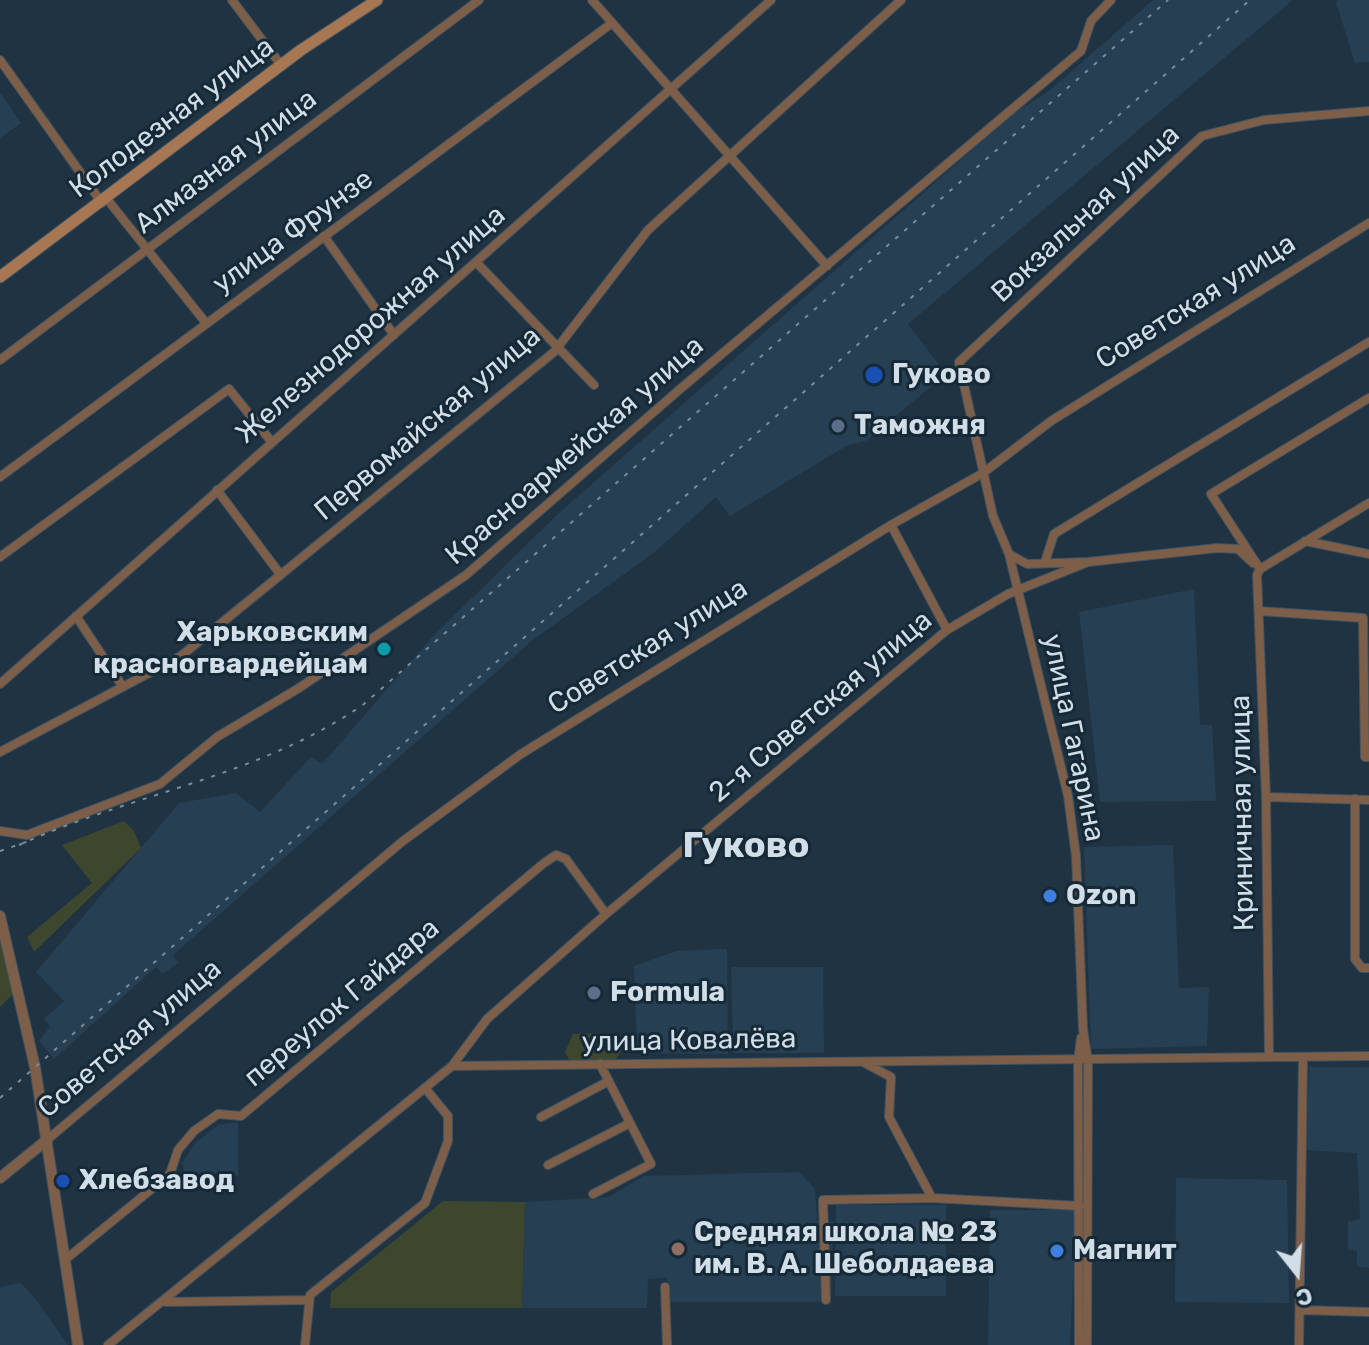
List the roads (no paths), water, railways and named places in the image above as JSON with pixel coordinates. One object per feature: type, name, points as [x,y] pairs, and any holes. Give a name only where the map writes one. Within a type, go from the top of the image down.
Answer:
[{"type":"main road","name":"Колодезная улица","points":[[0,277],[281,65],[377,0]]},
{"type":"street","points":[[232,0],[281,65]]},
{"type":"street","name":"Алмазная улица","points":[[0,360],[479,0]]},
{"type":"street","points":[[592,0],[827,266]]},
{"type":"street","name":"Железнодорожная улица","points":[[0,684],[771,0]]},
{"type":"street","name":"Первомайская улица","points":[[0,752],[181,656],[558,347],[648,230],[901,0]]},
{"type":"street","name":"Красноармейская улица","points":[[0,831],[27,835],[160,784],[217,737],[299,688],[454,584],[1081,51],[1091,21],[1111,0]]},
{"type":"street","name":"улица Фрунзе","points":[[0,477],[612,23]]},
{"type":"street","points":[[0,60],[104,201],[206,323]]},
{"type":"street","name":"Вокзальная улица","points":[[983,473],[959,362],[970,351],[1202,136],[1264,120],[1369,111]]},
{"type":"street","name":"Советская улица","points":[[0,1178],[403,841],[521,754],[891,525],[983,473],[1051,421],[1369,223]]},
{"type":"street","points":[[324,236],[394,335]]},
{"type":"street","points":[[476,262],[594,385]]},
{"type":"street","points":[[1045,562],[1054,534],[1369,342]]},
{"type":"street","points":[[0,557],[229,389],[271,441]]},
{"type":"street","points":[[1260,569],[1211,494],[1369,398]]},
{"type":"street","name":"улица Гагарина","points":[[983,473],[993,516],[1009,554],[1068,796],[1080,917],[1083,1029],[1088,1061],[1087,1345]]},
{"type":"street","points":[[217,490],[280,574]]},
{"type":"street","points":[[1260,569],[1369,503]]},
{"type":"street","points":[[891,525],[947,630]]},
{"type":"street","points":[[1305,541],[1369,554]]},
{"type":"street","points":[[1009,554],[1027,564],[1088,562],[1217,548],[1238,549],[1260,569]]},
{"type":"street","name":"2-я Советская улица","points":[[452,1066],[487,1019],[606,914],[947,630],[1018,591],[1088,562]]},
{"type":"street","name":"Криничная улица","points":[[1260,569],[1269,1056]]},
{"type":"street","points":[[1259,611],[1363,618],[1365,757],[1369,757]]},
{"type":"street","points":[[76,616],[123,687]]},
{"type":"street","points":[[1266,797],[1369,800]]},
{"type":"street","points":[[1355,799],[1355,959],[1362,968],[1369,968]]},
{"type":"street","name":"переулок Гайдара","points":[[66,1259],[170,1174],[178,1150],[194,1131],[218,1114],[241,1116],[556,855],[566,859],[606,914]]},
{"type":"street","points":[[0,916],[15,972],[48,1139],[78,1345]]},
{"type":"street","name":"улица Гагарина","points":[[1079,1345],[1078,1061],[1083,1029]]},
{"type":"street","name":"улица Ковалёва","points":[[452,1066],[1369,1056]]},
{"type":"street","points":[[1299,1345],[1303,1057]]},
{"type":"street","points":[[862,1061],[891,1077],[889,1117],[932,1198]]},
{"type":"street","points":[[593,1194],[651,1164],[600,1064]]},
{"type":"street","points":[[108,1345],[166,1302],[452,1066]]},
{"type":"street","points":[[541,1117],[609,1081]]},
{"type":"street","points":[[166,1302],[307,1300],[425,1203],[448,1141],[448,1116],[425,1088]]},
{"type":"street","points":[[548,1165],[630,1123]]},
{"type":"street","points":[[826,1300],[823,1200],[932,1198],[1080,1206]]},
{"type":"street","points":[[665,1287],[667,1345]]},
{"type":"street","points":[[305,1345],[308,1336],[307,1300]]},
{"type":"street","points":[[1300,1310],[1369,1312]]},
{"type":"railway","points":[[19,845],[62,827],[239,767],[324,729],[364,704],[1168,0]]},
{"type":"railway","points":[[0,1098],[1250,0]]},
{"type":"railway","points":[[0,851],[29,841]]},
{"type":"place","name":"Гуково","points":[[874,375]]},
{"type":"place","name":"Таможня","points":[[838,426]]},
{"type":"place","name":"Харьковским красногвардейцам","points":[[384,649]]},
{"type":"place","name":"Ozon","points":[[1050,896]]},
{"type":"place","name":"Formula","points":[[594,993]]},
{"type":"place","name":"Хлебзавод","points":[[63,1181]]},
{"type":"place","name":"Средняя школа № 23 им. В. А. Шеболдаева","points":[[678,1249]]},
{"type":"place","name":"Магнит","points":[[1057,1251]]},
{"type":"district","name":"Гуково","points":[[746,847]]}]
